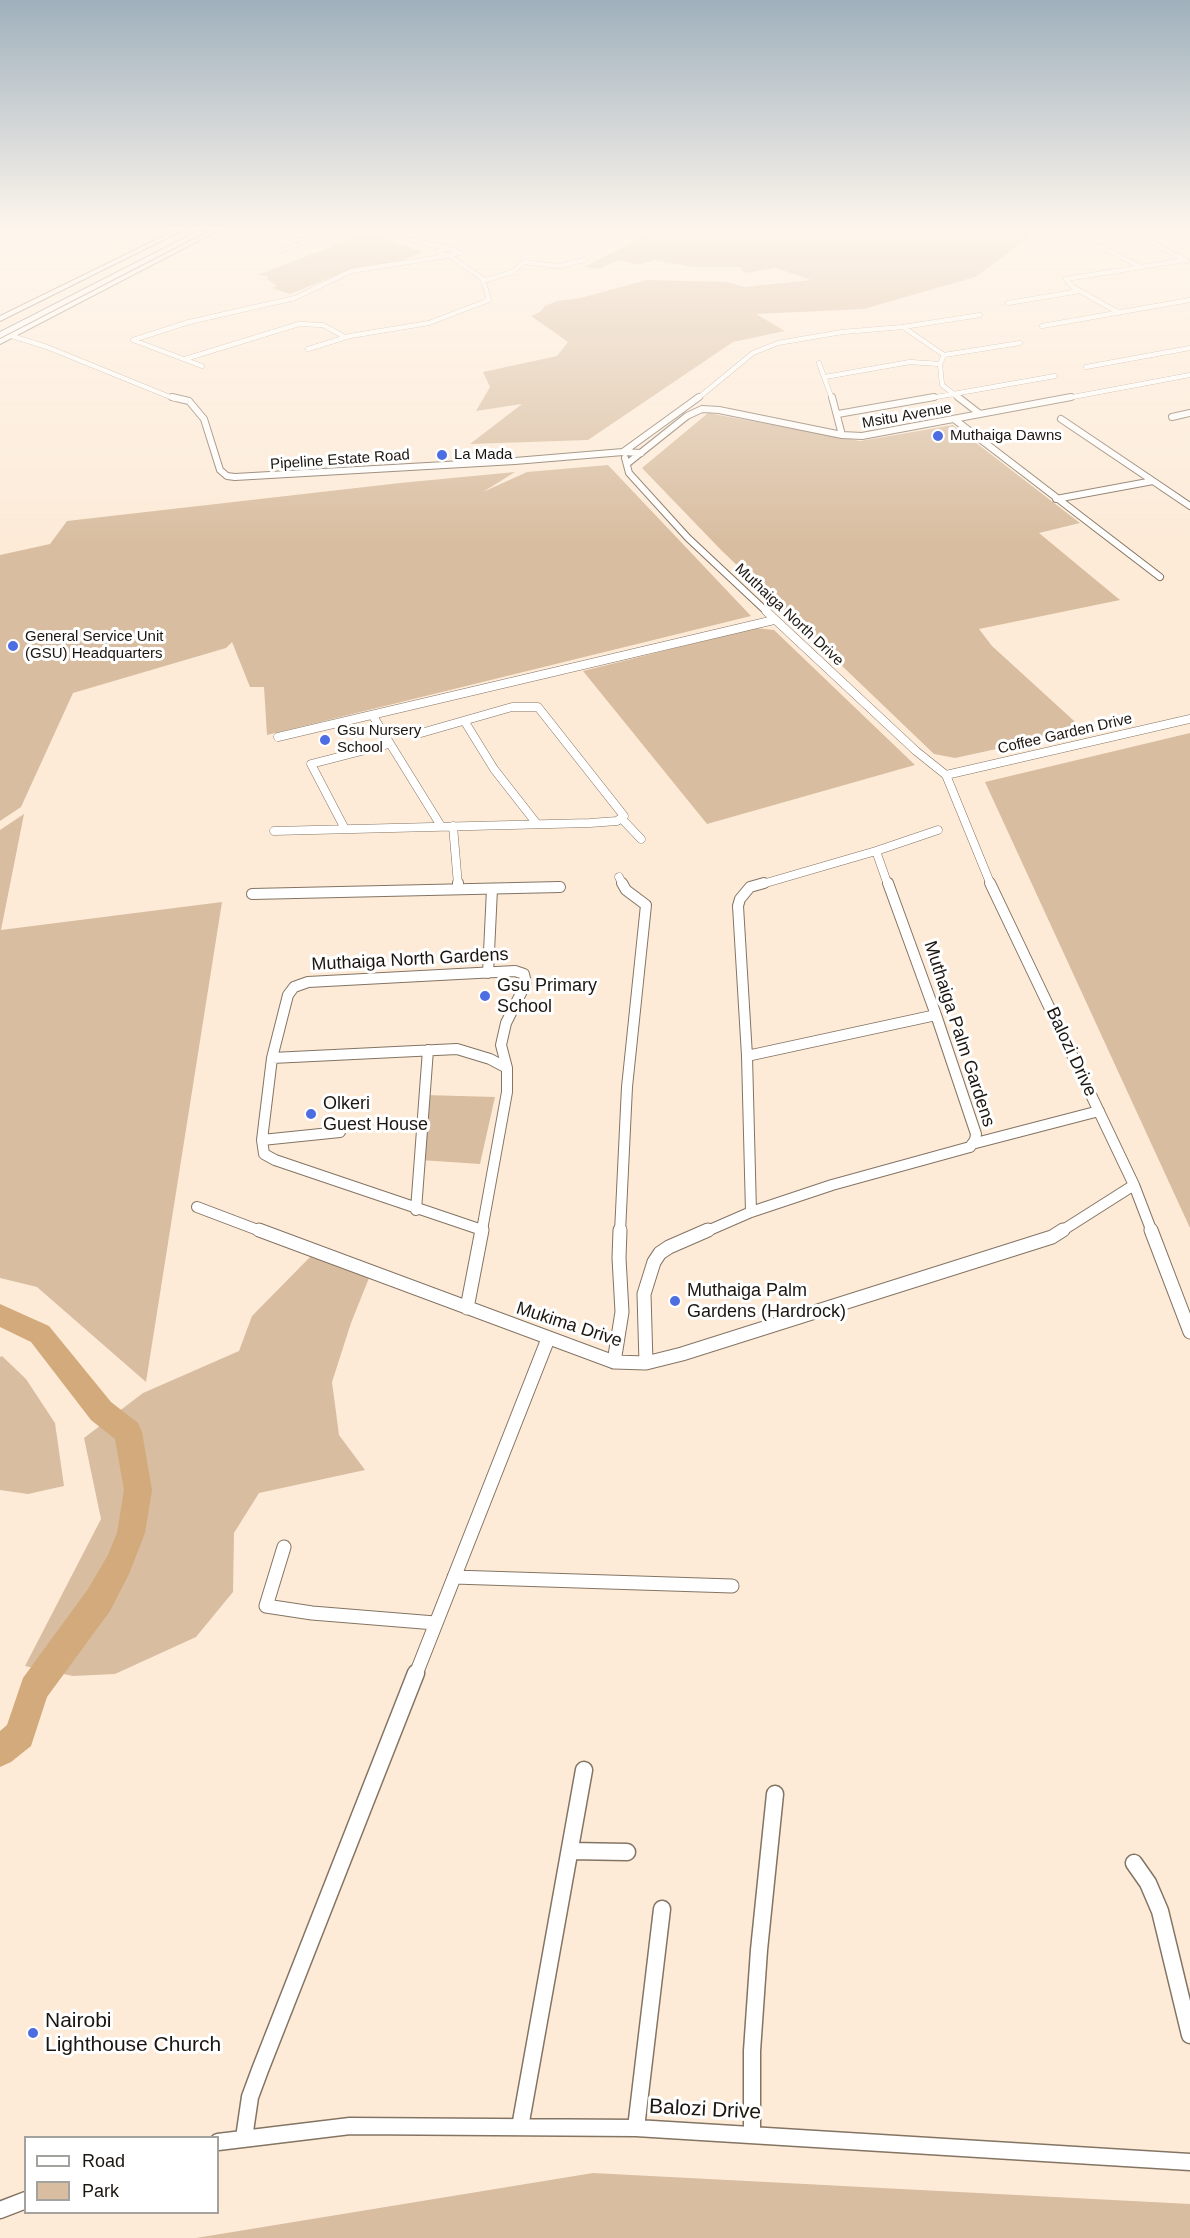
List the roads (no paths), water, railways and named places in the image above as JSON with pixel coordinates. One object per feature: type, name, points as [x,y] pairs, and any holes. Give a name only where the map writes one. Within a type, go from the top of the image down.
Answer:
[{"type":"main road","points":[[0,342],[12,336]]},
{"type":"street","points":[[147,335],[133,340],[202,366]]},
{"type":"street","points":[[185,359],[262,335]]},
{"type":"street","points":[[308,349],[354,335]]},
{"type":"street","points":[[641,453],[628,463],[623,452],[694,401],[753,353],[778,343],[823,335]]},
{"type":"street","points":[[915,335],[944,355],[1020,343]]},
{"type":"street","name":"Pipeline Estate Road","points":[[12,336],[66,354],[180,401],[189,401],[204,418],[220,470],[228,476],[515,461],[623,452],[641,453]]},
{"type":"street","points":[[1086,367],[1190,348]]},
{"type":"street","points":[[944,355],[940,364],[942,385],[980,414]]},
{"type":"street","points":[[825,377],[910,362],[940,364]]},
{"type":"street","points":[[819,363],[838,414],[842,435]]},
{"type":"street","name":"Msitu Avenue","points":[[641,453],[687,416],[704,408],[842,435],[870,435],[1190,375]]},
{"type":"street","points":[[838,414],[1055,376]]},
{"type":"street","points":[[1172,417],[1190,413]]},
{"type":"street","points":[[954,419],[1160,577]]},
{"type":"street","points":[[1061,419],[1190,506]]},
{"type":"street","name":"Muthaiga North Drive","points":[[628,463],[629,473],[688,538],[916,751],[946,775]]},
{"type":"street","points":[[1056,499],[1153,481]]},
{"type":"street","points":[[278,737],[774,620]]},
{"type":"street","points":[[421,733],[512,707],[538,707],[622,811],[622,819],[641,839]]},
{"type":"street","points":[[373,716],[441,826]]},
{"type":"street","name":"Coffee Garden Drive","points":[[946,775],[1190,719]]},
{"type":"street","points":[[465,722],[494,769],[537,824]]},
{"type":"street","points":[[345,829],[311,764],[389,744]]},
{"type":"street","name":"Balozi Drive","points":[[946,775],[986,874],[1134,1185],[1190,1332]]},
{"type":"street","points":[[274,831],[610,822],[622,819]]},
{"type":"street","points":[[453,826],[458,888]]},
{"type":"street","points":[[751,1212],[747,1056],[738,906],[740,899],[750,887],[876,851],[938,830]]},
{"type":"street","name":"Muthaiga Palm Gardens","points":[[646,1363],[644,1294],[660,1252],[669,1246],[751,1212],[832,1185],[970,1147],[972,1144],[976,1134],[936,1015],[876,851]]},
{"type":"street","points":[[614,1362],[622,1312],[619,1258],[627,1087],[646,905],[626,890],[619,877]]},
{"type":"street","points":[[252,894],[560,887]]},
{"type":"street","points":[[488,973],[492,889]]},
{"type":"street","name":"Muthaiga North Gardens","points":[[262,1140],[272,1058],[288,995],[294,987],[301,984],[515,971],[525,978],[526,982],[506,1023],[501,1045],[507,1068],[507,1092],[467,1308]]},
{"type":"street","points":[[747,1056],[936,1015]]},
{"type":"street","points":[[272,1058],[457,1049],[470,1051],[507,1068]]},
{"type":"street","points":[[416,1210],[428,1050]]},
{"type":"street","points":[[972,1144],[1099,1111]]},
{"type":"street","points":[[340,1132],[262,1140],[264,1154],[275,1160],[416,1210],[482,1230]]},
{"type":"street","name":"Mukima Drive","points":[[197,1206],[548,1339],[614,1362],[646,1363],[682,1354],[1052,1237],[1134,1185]]},
{"type":"street","points":[[244,2138],[250,2097],[260,2070],[548,1339]]},
{"type":"street","points":[[284,1547],[266,1606],[312,1613],[435,1623]]},
{"type":"street","points":[[453,1577],[732,1586]]},
{"type":"street","points":[[520,2127],[585,1770]]},
{"type":"street","points":[[752,2135],[754,2028],[776,1794]]},
{"type":"street","points":[[570,1851],[627,1852]]},
{"type":"street","points":[[1134,1863],[1148,1883],[1160,1911],[1190,2035]]},
{"type":"street","points":[[636,2128],[662,1909]]},
{"type":"street","name":"Balozi Drive","points":[[219,2142],[350,2126],[636,2128],[1190,2162]]},
{"type":"street","points":[[0,2210],[24,2201]]},
{"type":"waterway","points":[[0,1315],[40,1334],[101,1411],[128,1432],[138,1490],[131,1533],[119,1564],[99,1600],[34,1689],[20,1735],[0,1751]]},
{"type":"place","name":"Muthaiga Dawns","points":[[938,436]]},
{"type":"place","name":"La Mada","points":[[442,455]]},
{"type":"place","name":"General Service Unit (GSU) Headquarters","points":[[13,646]]},
{"type":"place","name":"Gsu Nursery School","points":[[325,740]]},
{"type":"place","name":"Gsu Primary School","points":[[485,996]]},
{"type":"place","name":"Olkeri Guest House","points":[[311,1114]]},
{"type":"place","name":"Muthaiga Palm Gardens (Hardrock)","points":[[675,1301]]},
{"type":"place","name":"Nairobi Lighthouse Church","points":[[33,2033]]}]
